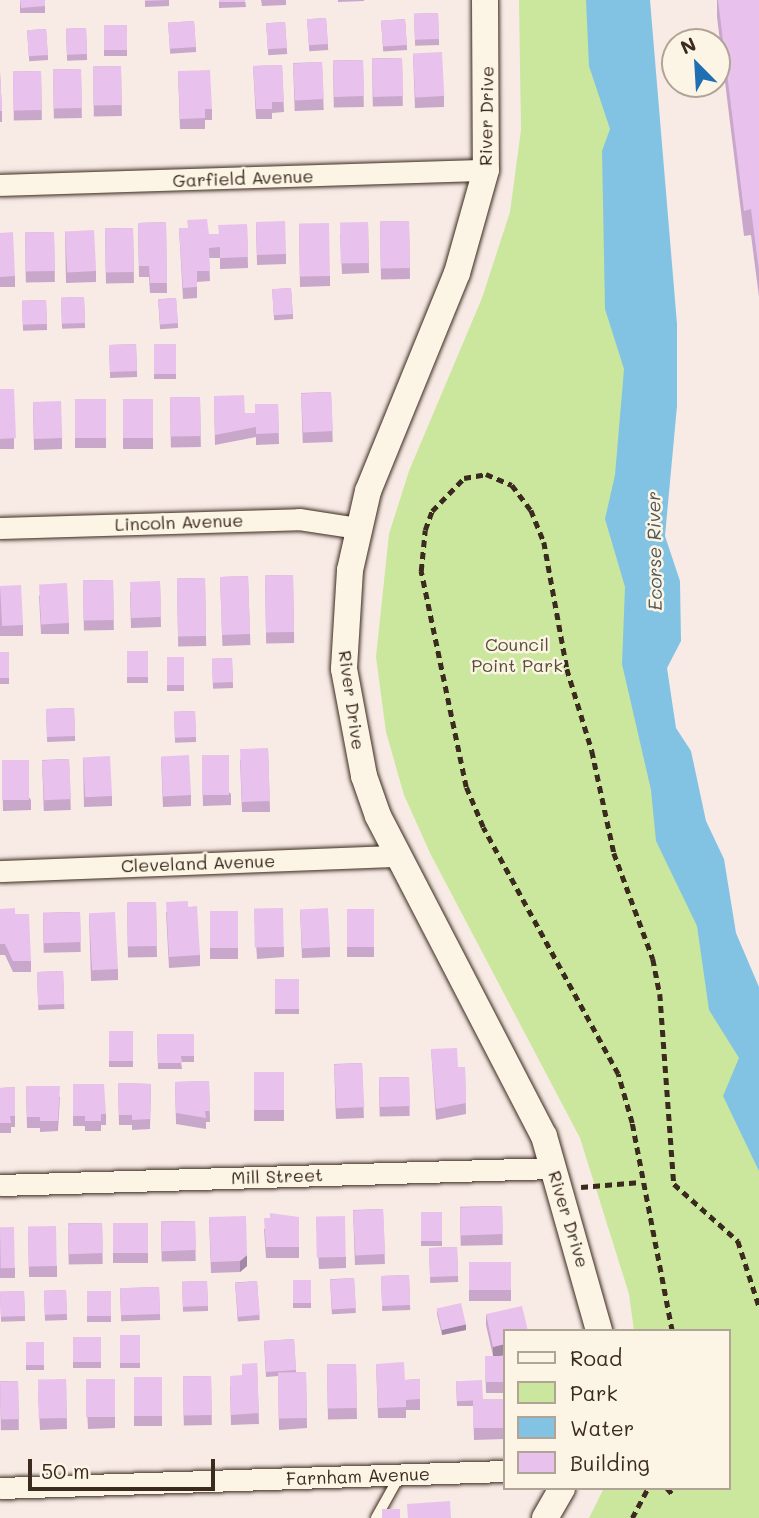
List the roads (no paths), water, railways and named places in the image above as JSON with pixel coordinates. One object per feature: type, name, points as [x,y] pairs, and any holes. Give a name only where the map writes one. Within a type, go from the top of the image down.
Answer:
[{"type":"street","name":"River Drive","points":[[485,0],[485,170],[457,273],[383,447],[358,528],[344,623],[344,669],[365,776],[396,856],[533,1112],[557,1178],[598,1329]]},
{"type":"street","name":"Garfield Avenue","points":[[0,186],[485,170]]},
{"type":"street","name":"Lincoln Avenue","points":[[0,528],[299,519],[358,528]]},
{"type":"street","name":"Cleveland Avenue","points":[[0,871],[396,856]]},
{"type":"street","name":"Mill Street","points":[[0,1185],[557,1178]]},
{"type":"street","name":"Farnham Avenue","points":[[0,1488],[504,1471]]},
{"type":"street","points":[[545,1518],[561,1490]]},
{"type":"lane","points":[[376,1518],[400,1474]]},
{"type":"water","name":"Ecorse River","points":[[586,0],[650,0],[677,324],[677,406],[665,536],[680,581],[681,641],[667,668],[676,728],[691,751],[706,821],[724,859],[736,933],[759,987],[759,1171],[723,1096],[739,1058],[709,1010],[697,926],[656,841],[651,790],[622,664],[625,587],[605,519],[615,475],[624,369],[605,309],[602,151],[610,129],[589,66]]},
{"type":"park label","name":"Council Point Park","points":[[517,655]]}]
